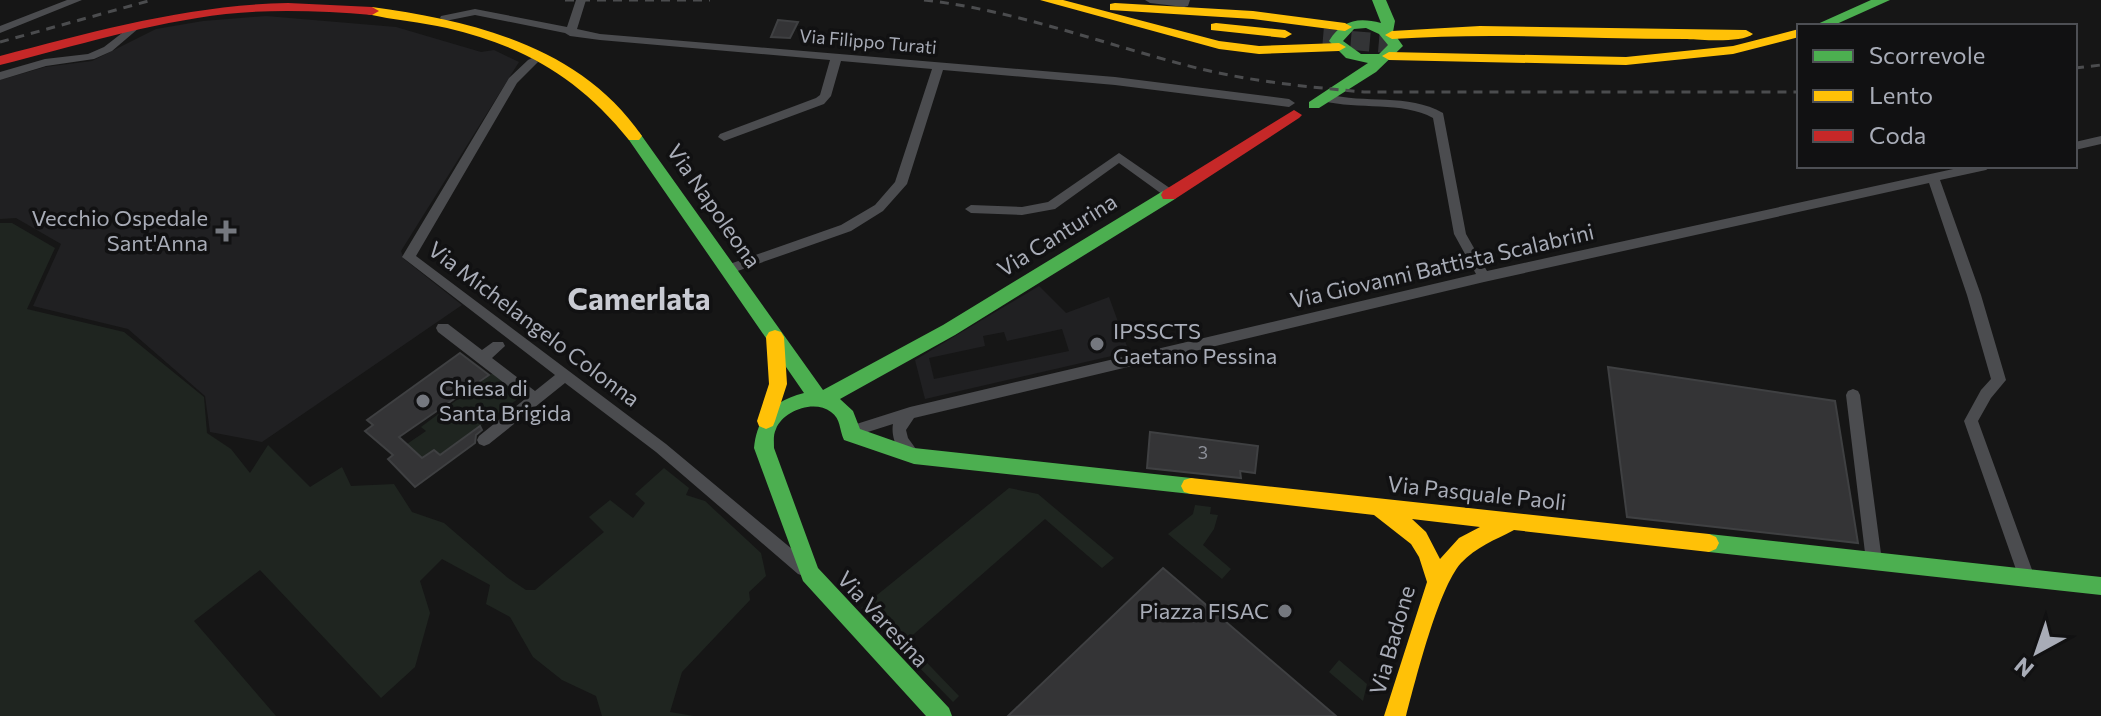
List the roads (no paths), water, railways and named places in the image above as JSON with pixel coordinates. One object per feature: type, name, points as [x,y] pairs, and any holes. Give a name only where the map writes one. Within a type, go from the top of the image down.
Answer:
[{"type":"main road","points":[[1049,0],[1180,13],[1224,29],[1259,50],[1338,47],[1386,57],[1626,61],[1797,30]]},
{"type":"main road","points":[[1049,0],[1224,29],[1351,25],[1395,37],[1428,29],[1754,40]]},
{"type":"main road","points":[[1826,24],[1883,0]]},
{"type":"main road","name":"Via Napoleona","points":[[0,61],[135,26],[243,7],[329,5],[379,9],[427,19],[445,18],[525,45],[593,85],[615,109],[774,332],[839,413]]},
{"type":"main road","points":[[1325,100],[1361,76],[1386,57],[1396,46],[1380,5],[1336,35],[1338,47],[1361,76]]},
{"type":"main road","name":"Via Napoleona","points":[[379,9],[479,39],[569,80],[615,109]]},
{"type":"main road","name":"Via Napoleona","points":[[532,62],[561,65]]},
{"type":"main road","name":"Via Canturina","points":[[764,429],[781,408],[794,402],[839,413],[949,330],[1170,194],[1291,109],[1310,116],[1325,100]]},
{"type":"main road","points":[[764,429],[778,384],[774,332]]},
{"type":"main road","name":"Via Pasquale Paoli","points":[[839,413],[914,456],[2101,586]]},
{"type":"main road","name":"Via Varesina","points":[[764,429],[767,457],[810,574],[941,716]]},
{"type":"main road","name":"Via Badone","points":[[1352,504],[1398,518],[1413,527],[1432,559],[1435,578]]},
{"type":"main road","name":"Via Badone","points":[[1395,716],[1435,578],[1456,550],[1468,540],[1482,532],[1519,522]]},
{"type":"street","points":[[0,30],[77,0]]},
{"type":"street","points":[[1150,0],[1184,4],[1185,0]]},
{"type":"street","points":[[570,33],[579,4]]},
{"type":"street","name":"Via Filippo Turati","points":[[445,18],[475,12],[570,33],[1181,88],[1291,109]]},
{"type":"street","points":[[0,76],[45,63],[90,57],[108,49],[135,26]]},
{"type":"street","points":[[724,137],[820,101],[825,96],[837,57]]},
{"type":"street","name":"Via Michelangelo Colonna","points":[[532,62],[513,81],[409,257],[661,448],[810,574]]},
{"type":"street","points":[[729,269],[846,228],[879,208],[901,184],[939,66]]},
{"type":"street","points":[[1325,100],[1425,109],[1439,116],[1460,234],[1484,277]]},
{"type":"street","points":[[2077,146],[2101,140]]},
{"type":"street","points":[[971,209],[1022,211],[1051,206],[1119,157],[1170,194]]},
{"type":"street","name":"Via Giovanni Battista Scalabrini","points":[[839,413],[910,413],[1484,277],[1977,168]]},
{"type":"street","points":[[1933,178],[1974,295],[1999,380],[1986,394],[1971,421],[2027,578]]},
{"type":"street","points":[[443,328],[536,399]]},
{"type":"street","points":[[482,358],[498,346]]},
{"type":"street","points":[[484,440],[564,376]]},
{"type":"street","points":[[1853,395],[1874,561]]},
{"type":"street","points":[[910,413],[901,422],[898,432],[902,444],[914,456]]},
{"type":"tunnel","points":[[1323,38],[1405,45]]},
{"type":"railway","points":[[0,42],[152,0]]},
{"type":"railway","points":[[565,0],[710,0]]},
{"type":"railway","points":[[924,0],[995,12],[1221,74],[1323,88],[1364,92],[1797,92]]},
{"type":"railway","points":[[2077,68],[2101,65]]},
{"type":"place","name":"Vecchio Ospedale Sant'Anna","points":[[226,231]]},
{"type":"place","name":"IPSSCTS Gaetano Pessina","points":[[1097,344]]},
{"type":"place","name":"Chiesa di Santa Brigida","points":[[423,401]]},
{"type":"place","name":"Piazza FISAC","points":[[1285,611]]},
{"type":"district","name":"Camerlata","points":[[639,300]]}]
